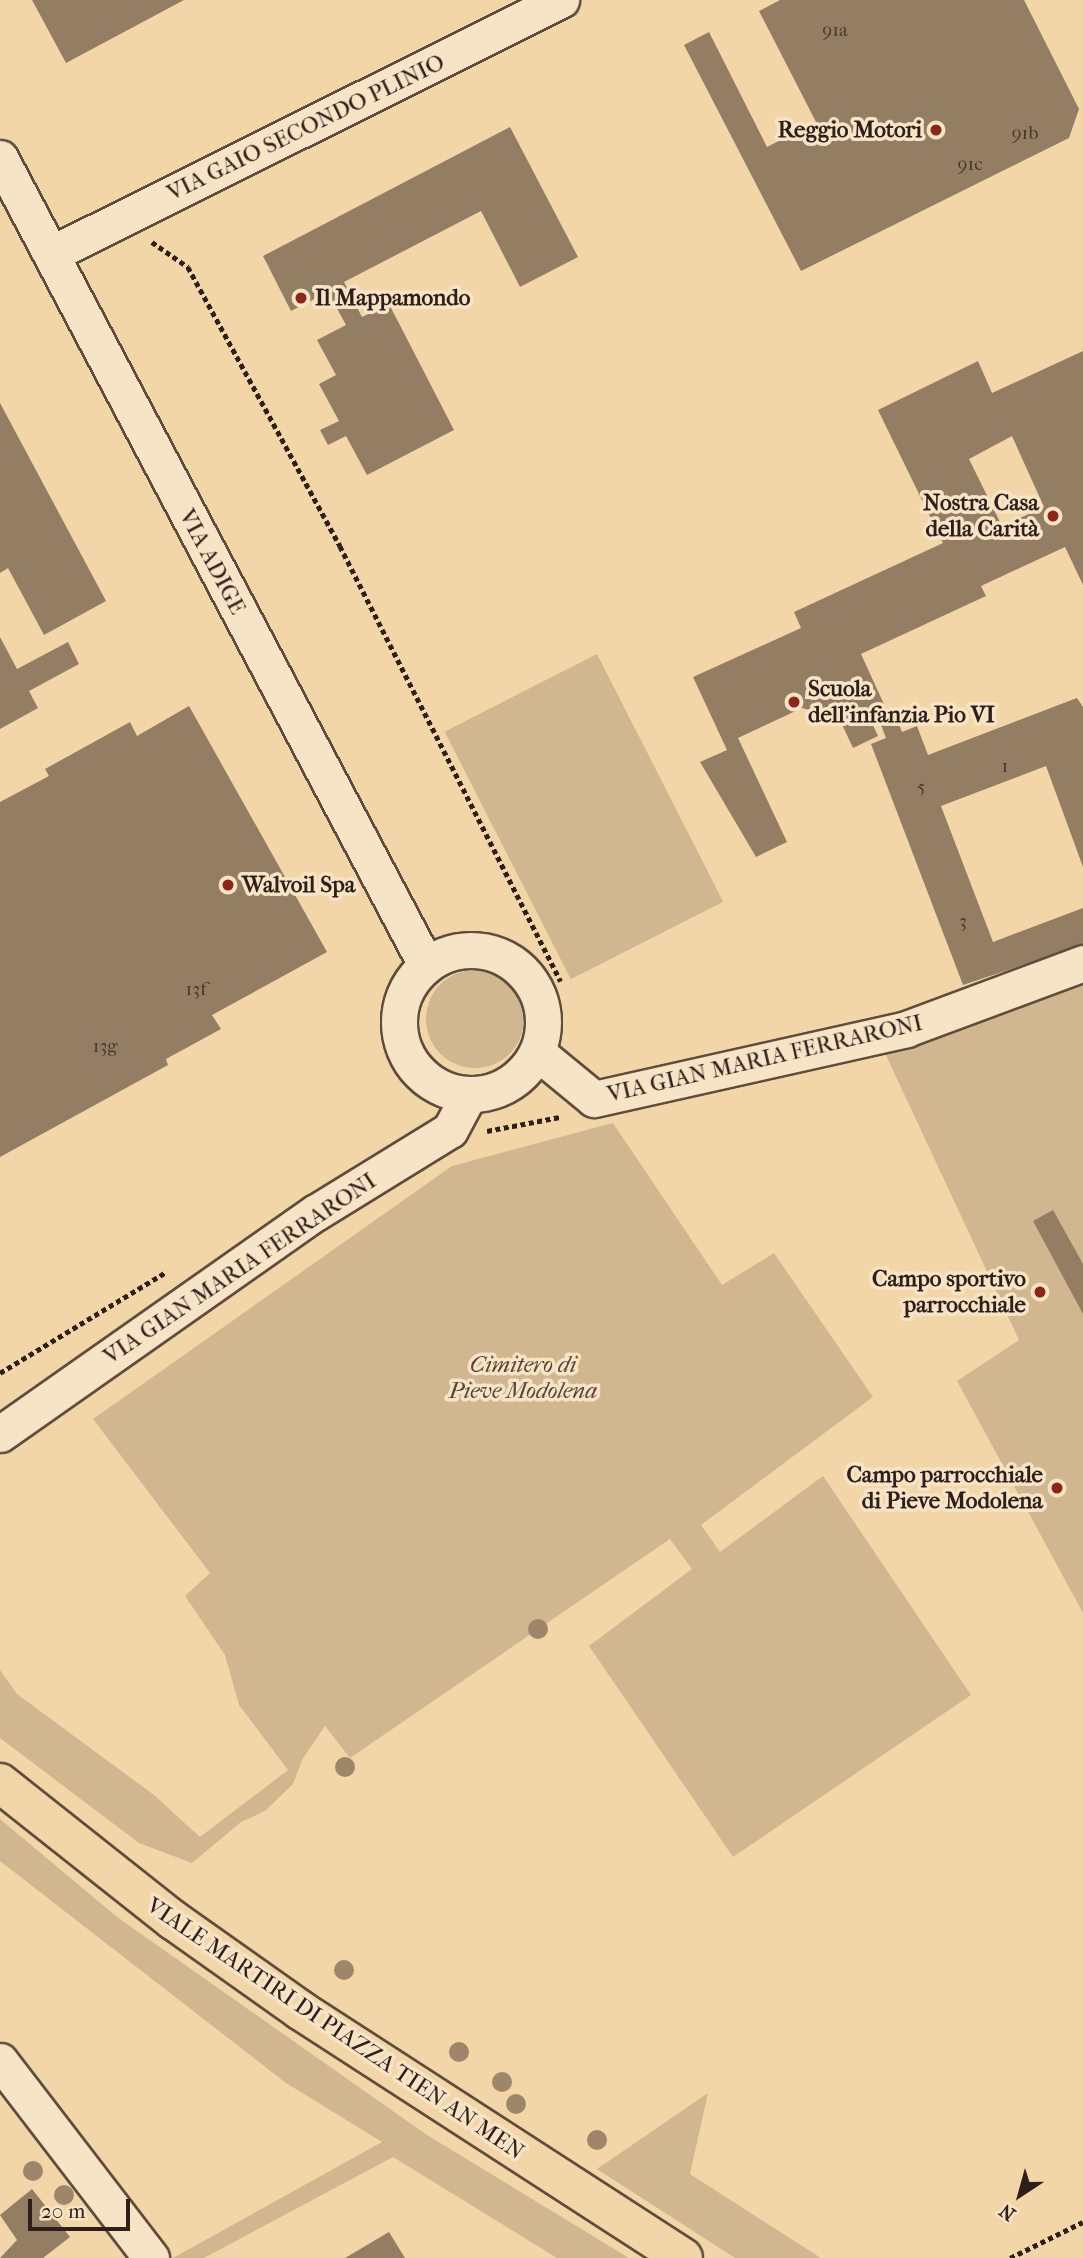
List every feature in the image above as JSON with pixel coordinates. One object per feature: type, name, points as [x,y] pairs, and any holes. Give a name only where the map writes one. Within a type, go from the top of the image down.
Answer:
[{"type":"main road","name":"VIALE MARTIRI DI PIAZZA TIEN AN MEN","points":[[0,1783],[173,1920],[300,2010],[683,2258]]},
{"type":"street","name":"VIA GAIO SECONDO PLINIO","points":[[51,254],[561,0]]},
{"type":"street","name":"VIA ADIGE","points":[[0,158],[426,965]]},
{"type":"street","points":[[466,950],[487,951],[516,966],[537,990],[543,1011],[538,1053],[510,1085],[469,1095],[426,1079],[402,1044],[401,1002],[426,965],[466,950]]},
{"type":"street","name":"VIA GIAN MARIA FERRARONI","points":[[538,1053],[594,1099],[906,1029],[1083,963]]},
{"type":"street","name":"VIA GIAN MARIA FERRARONI","points":[[0,1434],[315,1213],[450,1130],[469,1095]]},
{"type":"street","points":[[0,2061],[150,2258]]},
{"type":"path","points":[[120,220],[188,267],[340,546],[561,981]]},
{"type":"path","points":[[1010,2258],[1083,2222]]},
{"type":"green space","points":[[597,654],[723,902],[571,979],[445,732]]},
{"type":"green space","name":"Campo sportivo parrocchiale","points":[[1083,963],[1083,1613],[957,1381],[1019,1340],[877,1036]]},
{"type":"green space","points":[[475,970],[494,973],[510,984],[521,1000],[524,1019],[521,1038],[510,1054],[494,1065],[475,1068],[456,1065],[440,1054],[429,1038],[426,1019],[429,1000],[440,984],[456,973]]},
{"type":"green space","name":"Cimitero di Pieve Modolena","points":[[613,1123],[722,1285],[774,1253],[873,1397],[701,1525],[720,1552],[823,1476],[971,1695],[733,1857],[589,1646],[692,1569],[670,1539],[350,1758],[325,1726],[302,1760],[293,1784],[265,1811],[241,1822],[192,1863],[139,1843],[0,1738],[0,1670],[17,1694],[154,1795],[200,1837],[288,1770],[239,1705],[225,1655],[185,1596],[210,1573],[93,1419],[452,1166]]},
{"type":"green space","points":[[0,1819],[117,1917],[427,2135],[629,2258],[557,2258],[393,2157],[204,2258],[173,2258],[382,2142],[286,2083],[0,1861]]},
{"type":"green space","points":[[708,2093],[690,2174],[821,2258],[735,2258],[597,2169]]},
{"type":"building","points":[[32,0],[184,0],[66,63]]},
{"type":"building","name":"Reggio Motori","points":[[780,0],[1024,0],[1079,109],[1069,138],[801,271],[684,45],[709,32],[767,147],[816,122],[759,11]]},
{"type":"building","name":"Il Mappamondo","points":[[510,127],[578,257],[520,287],[481,211],[344,282],[362,317],[389,304],[454,430],[367,475],[346,436],[328,445],[320,430],[339,421],[319,384],[336,375],[317,340],[346,325],[328,292],[291,311],[263,256]]},
{"type":"building","points":[[1083,351],[1083,585],[1065,547],[981,586],[986,596],[861,654],[888,713],[871,721],[878,736],[853,748],[839,718],[802,708],[738,738],[787,842],[756,857],[700,762],[727,750],[693,677],[801,628],[794,612],[943,543],[878,410],[978,361],[992,393]],"holes":[[[1012,436],[1044,507],[1002,526],[969,459]]]},
{"type":"building","points":[[0,403],[106,601],[44,635],[8,568],[0,573]]},
{"type":"building","points":[[0,637],[17,669],[68,642],[79,664],[29,691],[38,708],[0,729]]},
{"type":"building","points":[[1077,698],[1083,707],[1083,867],[1046,766],[941,806],[993,942],[1083,908],[1083,945],[963,985],[871,744],[886,738],[881,725],[897,719],[902,732],[917,726],[928,755]]},
{"type":"building","points":[[189,706],[327,952],[212,1015],[221,1029],[166,1059],[168,1065],[0,1157],[0,802],[49,776],[45,769],[130,722],[137,736]]},
{"type":"building","points":[[1053,1210],[1083,1264],[1083,1314],[1033,1221]]},
{"type":"building","points":[[32,2189],[70,2237],[43,2258],[0,2258],[17,2240],[0,2215]]},
{"type":"building","points":[[389,2232],[405,2258],[345,2258]]},
{"type":"place","name":"Reggio Motori","points":[[936,130]]},
{"type":"place","name":"Il Mappamondo","points":[[301,298]]},
{"type":"place","name":"Nostra Casa della Carità","points":[[1053,516]]},
{"type":"place","name":"Scuola dell'infanzia Pio VI","points":[[794,702]]},
{"type":"place","name":"Walvoil Spa","points":[[228,885]]},
{"type":"place","name":"Campo sportivo parrocchiale","points":[[1040,1292]]},
{"type":"place","name":"Campo parrocchiale di Pieve Modolena","points":[[1057,1488]]}]
